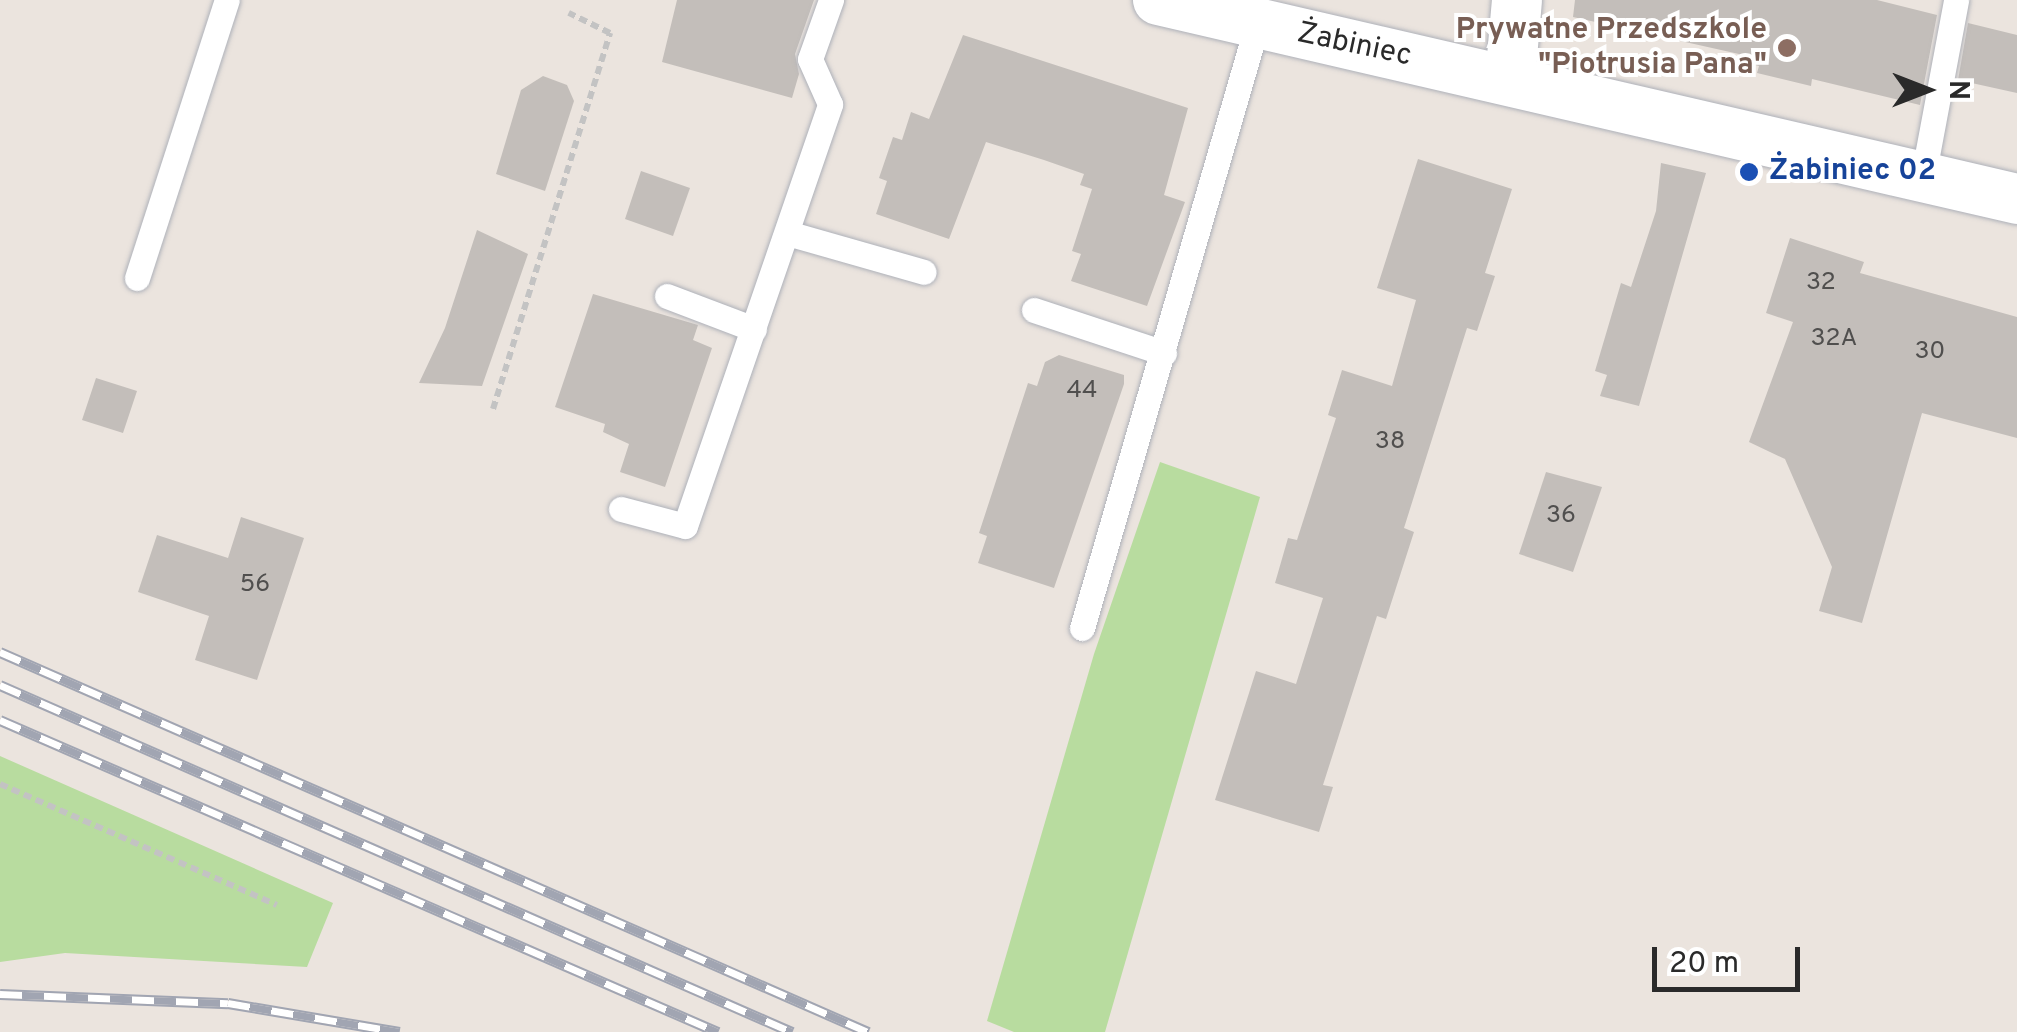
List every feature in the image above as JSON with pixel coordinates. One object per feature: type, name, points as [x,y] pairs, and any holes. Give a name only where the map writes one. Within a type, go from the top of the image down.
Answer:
[{"type":"street","name":"Żabiniec","points":[[1158,0],[2017,199]]},
{"type":"street","points":[[1510,80],[1517,0]]},
{"type":"lane","points":[[137,278],[226,0]]},
{"type":"lane","points":[[621,509],[684,526],[830,104],[810,60],[832,0]]},
{"type":"lane","points":[[1924,176],[1956,0]]},
{"type":"lane","points":[[1082,628],[1258,25]]},
{"type":"lane","points":[[786,233],[924,272]]},
{"type":"lane","points":[[668,296],[754,329]]},
{"type":"lane","points":[[1034,310],[1164,353]]},
{"type":"path","points":[[493,409],[610,33],[569,13]]},
{"type":"path","points":[[0,784],[276,906]]},
{"type":"green space","points":[[1160,462],[1260,497],[1105,1032],[1014,1032],[987,1021],[1094,654]]},
{"type":"green space","points":[[0,756],[333,903],[307,967],[65,953],[0,962]]},
{"type":"building","points":[[677,0],[814,0],[795,54],[799,74],[792,98],[662,62]]},
{"type":"building","points":[[1575,0],[1877,0],[1937,15],[1920,105],[1812,79],[1811,86],[1757,73],[1759,66],[1737,60],[1739,54],[1573,17]]},
{"type":"building","points":[[1968,23],[2017,35],[2017,93],[1958,80]]},
{"type":"building","points":[[963,35],[1188,108],[1164,195],[1185,202],[1147,306],[1071,281],[1081,254],[1072,251],[1092,189],[1080,185],[1084,174],[1044,160],[986,142],[949,239],[876,214],[887,181],[879,178],[893,137],[902,140],[911,112],[929,119]]},
{"type":"building","points":[[543,76],[567,85],[574,101],[545,191],[496,174],[521,90]]},
{"type":"building","points":[[1418,159],[1512,189],[1485,273],[1495,276],[1477,331],[1467,328],[1404,528],[1414,532],[1386,619],[1377,616],[1323,785],[1333,787],[1319,832],[1215,800],[1256,671],[1296,684],[1323,598],[1275,583],[1288,538],[1297,540],[1336,418],[1328,415],[1342,370],[1392,386],[1416,300],[1377,288]]},
{"type":"building","points":[[1661,163],[1706,173],[1639,406],[1600,396],[1607,375],[1595,371],[1621,283],[1631,287],[1656,211]]},
{"type":"building","points":[[641,171],[690,188],[673,236],[625,219]]},
{"type":"building","points":[[477,230],[528,254],[482,386],[419,383],[445,328]]},
{"type":"building","points":[[1790,238],[1864,262],[1860,273],[2017,317],[2017,438],[1922,413],[1862,623],[1819,611],[1832,567],[1785,459],[1749,442],[1793,322],[1766,313]]},
{"type":"building","points":[[593,294],[698,325],[693,340],[712,348],[665,487],[620,472],[629,444],[603,432],[605,424],[555,407]]},
{"type":"building","points":[[1059,355],[1124,375],[1124,384],[1054,588],[978,563],[987,536],[979,533],[1028,383],[1037,386],[1045,362]]},
{"type":"building","points":[[96,378],[137,391],[123,433],[82,420]]},
{"type":"building","points":[[1546,472],[1602,487],[1573,572],[1519,554]]},
{"type":"building","points":[[241,517],[304,538],[257,680],[195,660],[209,616],[138,592],[157,535],[228,558]]},
{"type":"railway","points":[[0,652],[868,1032]]},
{"type":"railway","points":[[0,685],[792,1032]]},
{"type":"railway","points":[[0,720],[718,1032]]},
{"type":"railway","points":[[0,994],[228,1003],[400,1032]]},
{"type":"place","name":"Prywatne Przedszkole \"Piotrusia Pana\"","points":[[1787,48]]},
{"type":"place","name":"Żabiniec 02","points":[[1749,172]]}]
